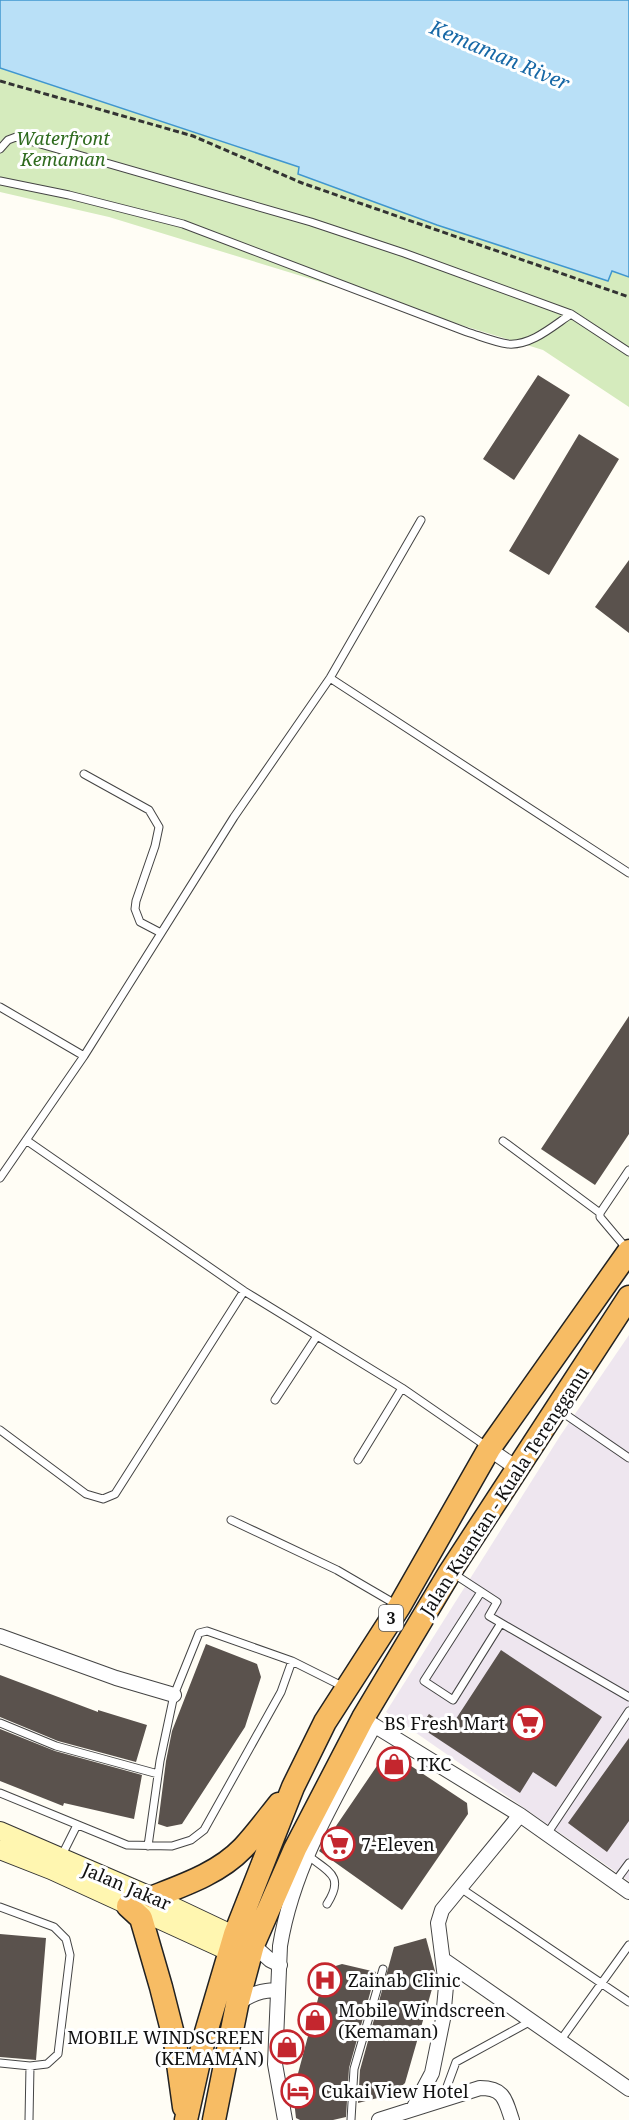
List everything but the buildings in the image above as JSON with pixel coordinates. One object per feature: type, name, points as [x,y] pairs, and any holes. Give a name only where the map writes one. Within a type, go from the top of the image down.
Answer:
[{"type":"highway","name":"Jalan Kuantan - Kuala Terengganu","points":[[185,2120],[204,2039],[242,1948],[293,1787],[324,1722],[399,1607],[489,1449],[629,1251]]},
{"type":"highway","name":"Jalan Kuantan - Kuala Terengganu","points":[[214,2120],[237,2005],[242,1948],[301,1852],[368,1722],[450,1572],[629,1297]]},
{"type":"highway","points":[[153,1897],[202,1877],[242,1849],[293,1787]]},
{"type":"highway","points":[[128,1906],[141,1918],[164,1998],[175,2042],[185,2120]]},
{"type":"main road","name":"Jalan Jakar","points":[[0,1831],[153,1897],[242,1948]]},
{"type":"main road","name":"Jalan Jakar","points":[[0,1850],[51,1870],[128,1906],[242,1948]]},
{"type":"street","points":[[489,1449],[518,1469]]},
{"type":"street","points":[[0,1636],[116,1678],[174,1695]]},
{"type":"street","points":[[368,1722],[520,1815],[629,1892]]},
{"type":"street","points":[[413,2109],[432,2073],[438,2052],[446,1986],[438,1923],[442,1910],[520,1815]]},
{"type":"street","points":[[285,2120],[275,2064],[279,1946],[301,1852]]},
{"type":"street","points":[[242,1948],[280,1965]]},
{"type":"street","points":[[444,1960],[629,2089]]},
{"type":"street","points":[[237,2005],[253,1993],[278,1990]]},
{"type":"street","points":[[379,2120],[480,2088],[494,2088],[502,2095],[512,2120]]},
{"type":"lane","points":[[0,149],[8,140],[16,137],[300,219],[404,253],[571,314],[629,352]]},
{"type":"lane","points":[[0,181],[78,197],[183,224],[497,342],[520,343],[536,337],[571,314]]},
{"type":"lane","points":[[0,1178],[84,1056],[234,817],[330,678],[421,520]]},
{"type":"lane","points":[[330,678],[629,873]]},
{"type":"lane","points":[[84,774],[149,810],[159,826],[135,909],[140,922],[161,933]]},
{"type":"lane","points":[[0,1007],[84,1056]]},
{"type":"lane","points":[[26,1140],[244,1291],[402,1388],[489,1449]]},
{"type":"lane","points":[[503,1141],[600,1213]]},
{"type":"lane","points":[[629,1170],[600,1213],[601,1221],[629,1251]]},
{"type":"lane","points":[[0,1430],[87,1494],[103,1499],[115,1494],[244,1291]]},
{"type":"lane","points":[[275,1400],[317,1336]]},
{"type":"lane","points":[[358,1460],[402,1388]]},
{"type":"lane","points":[[558,1409],[629,1458]]},
{"type":"lane","points":[[231,1520],[337,1570],[399,1607]]},
{"type":"lane","points":[[450,1572],[497,1602],[489,1616],[629,1697]]},
{"type":"lane","points":[[481,1592],[424,1681],[453,1700],[501,1623]]},
{"type":"lane","points":[[148,1846],[158,1774],[174,1695],[199,1633],[203,1630],[292,1660],[346,1688]]},
{"type":"lane","points":[[0,1793],[128,1845],[172,1846],[191,1840],[204,1830],[281,1692],[292,1660]]},
{"type":"lane","points":[[547,1834],[629,1712]]},
{"type":"lane","points":[[0,1723],[56,1746],[158,1774]]},
{"type":"lane","points":[[61,1857],[76,1825]]},
{"type":"lane","points":[[301,1852],[334,1879],[337,1885],[327,1904]]},
{"type":"lane","points":[[615,1882],[629,1863]]},
{"type":"lane","points":[[459,1887],[629,2002]]},
{"type":"lane","points":[[0,1907],[54,1927],[66,1939],[70,1955],[58,2054],[47,2064],[30,2066],[0,2063]]},
{"type":"lane","points":[[560,2041],[629,1945]]},
{"type":"lane","points":[[351,2120],[354,2069],[382,1969]]},
{"type":"lane","points":[[442,2100],[456,2062],[531,2021]]},
{"type":"lane","points":[[29,2120],[30,2066]]},
{"type":"path","points":[[0,81],[194,136],[302,183],[629,297]]},
{"type":"shaded area","points":[[629,1335],[629,1881],[386,1712],[560,1436]]},
{"type":"green space","name":"Waterfront Kemaman","points":[[0,68],[300,167],[299,174],[437,225],[608,280],[612,271],[629,277],[629,407],[543,350],[109,217],[0,192]]},
{"type":"water","name":"Kemaman River","points":[[0,0],[629,0],[629,277],[612,271],[608,281],[437,225],[298,174],[299,167],[0,68]]},
{"type":"place","name":"BS Fresh Mart","points":[[528,1723]]},
{"type":"place","name":"TKC","points":[[394,1764]]},
{"type":"place","name":"7-Eleven","points":[[338,1844]]},
{"type":"place","name":"Zainab Clinic","points":[[325,1980]]},
{"type":"place","name":"Mobile Windscreen (Kemaman)","points":[[315,2020]]},
{"type":"place","name":"MOBILE WINDSCREEN (KEMAMAN)","points":[[287,2047]]},
{"type":"place","name":"Cukai View Hotel","points":[[298,2091]]}]
